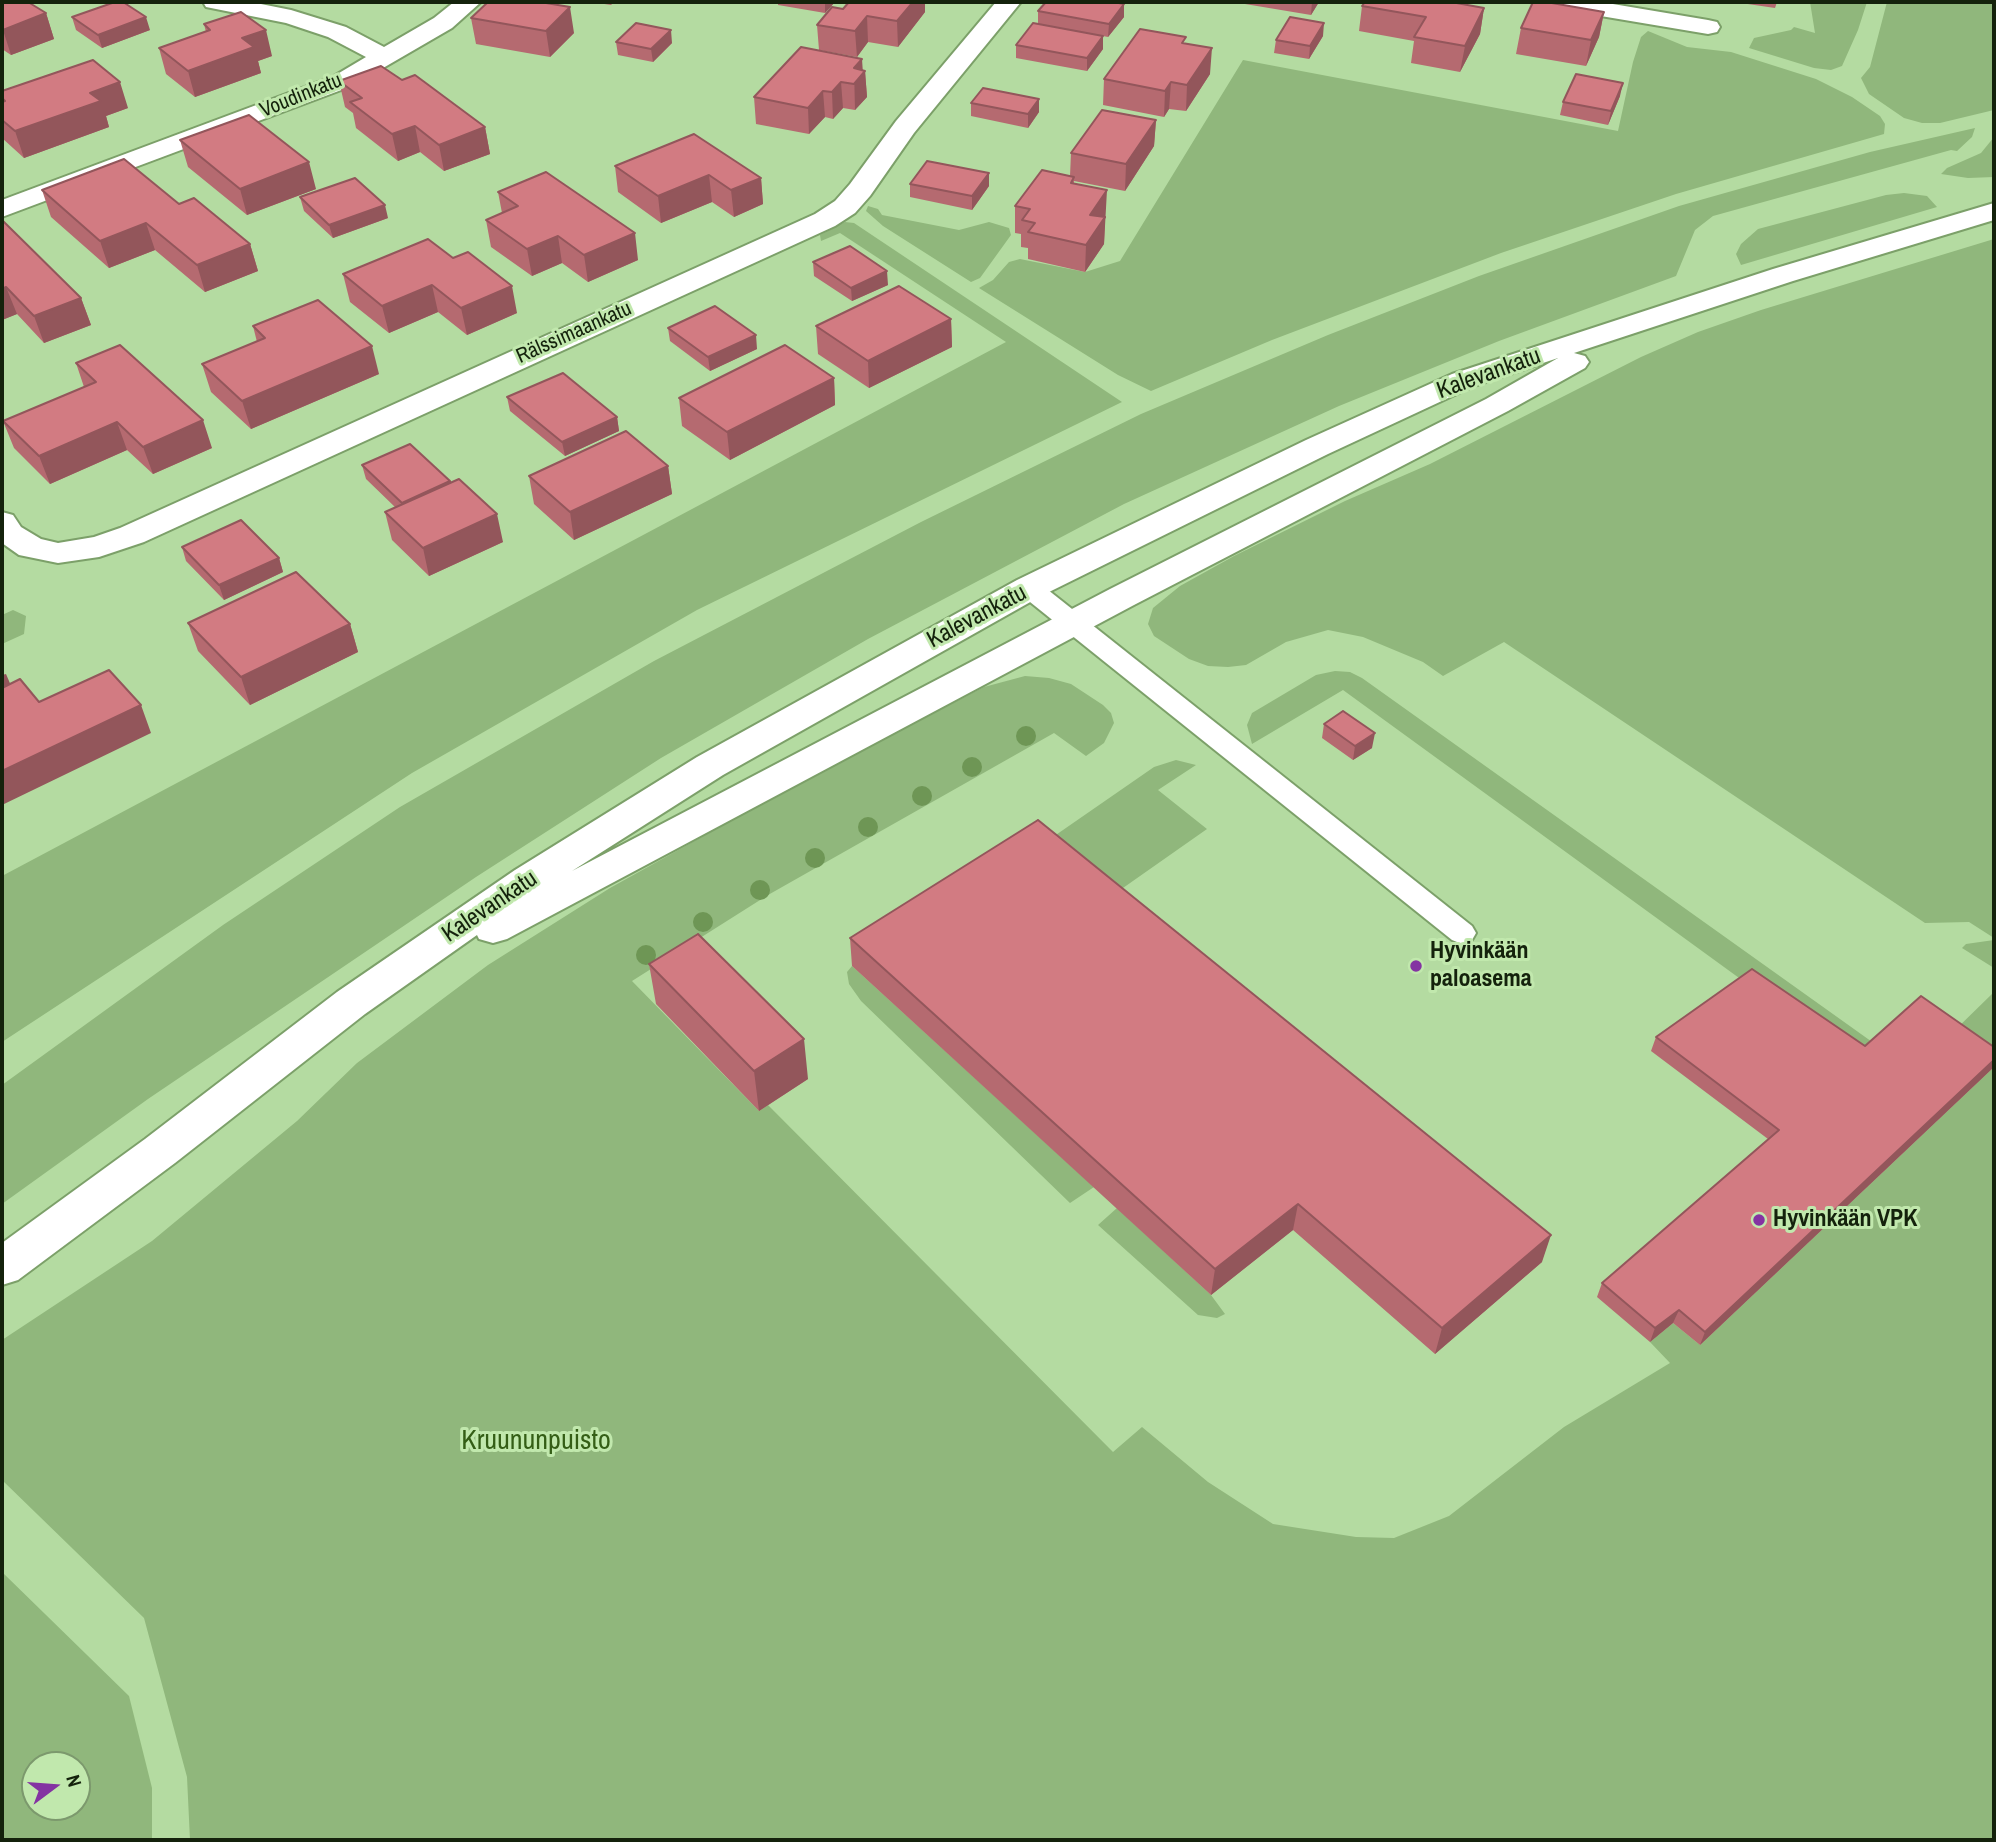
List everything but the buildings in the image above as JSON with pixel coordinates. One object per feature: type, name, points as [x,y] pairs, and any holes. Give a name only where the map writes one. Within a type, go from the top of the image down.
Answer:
[{"type":"main road","points":[[215,2],[291,17],[325,28],[358,41],[386,58]]},
{"type":"main road","name":"Voudinkatu","points":[[2,209],[333,85],[386,58],[443,23],[469,2]]},
{"type":"main road","name":"Rälssimaankatu","points":[[2,522],[10,534],[31,548],[58,554],[99,547],[176,517],[536,349],[825,220],[845,207],[860,190],[905,127],[1009,2]]},
{"type":"main road","points":[[1559,2],[1708,27]]},
{"type":"main road","name":"Kalevankatu","points":[[2,1267],[160,1151],[351,1003],[528,880],[710,766],[1029,588],[1273,468],[1463,380],[1796,271],[1994,211]]},
{"type":"main road","name":"Kalevankatu","points":[[351,1003],[1073,623],[1497,405],[1649,320]]},
{"type":"lane","points":[[1029,588],[1462,933]]},
{"type":"green space","points":[[1810,2],[1867,2],[1842,66],[1831,70],[1814,68],[1749,48],[1754,38],[1794,27],[1815,33]]},
{"type":"green space","points":[[1887,2],[1994,2],[1994,110],[1940,123],[1922,123],[1904,118],[1869,94],[1861,78],[1870,67]]},
{"type":"green space","points":[[1648,31],[1687,47],[1731,52],[1816,79],[1852,97],[1880,116],[1885,124],[1884,134],[1676,194],[1501,253],[1272,340],[1151,391],[1118,375],[979,288],[993,280],[1009,262],[1020,259],[1085,272],[1120,261],[1243,60],[1618,131],[1633,62],[1641,37]]},
{"type":"green space","points":[[1975,128],[1972,137],[1957,151],[1951,150],[1713,216],[1695,230],[1676,276],[1499,341],[1339,406],[1124,504],[868,639],[661,758],[476,877],[148,1099],[2,1204],[2,1085],[223,925],[400,807],[654,661],[921,522],[1141,414],[1328,335],[1479,276],[1679,206],[1870,152]]},
{"type":"green space","points":[[1994,137],[1994,177],[1968,178],[1941,174],[1947,168],[1981,153]]},
{"type":"green space","points":[[1904,193],[1927,196],[1937,207],[1741,265],[1736,254],[1741,244],[1758,229],[1886,195]]},
{"type":"green space","points":[[868,206],[878,209],[882,215],[959,230],[989,222],[1009,228],[1011,235],[980,278],[971,282],[883,226],[866,211]]},
{"type":"green space","points":[[845,222],[854,223],[1122,402],[697,610],[412,773],[2,1042],[2,876],[1006,342],[840,233],[821,241],[820,235]]},
{"type":"green space","points":[[1994,239],[1994,938],[1969,922],[1925,923],[1504,642],[1443,676],[1423,662],[1363,637],[1328,630],[1286,642],[1246,665],[1208,666],[1189,659],[1154,636],[1148,624],[1153,608],[1180,586],[1234,556],[1345,501],[1430,464],[1641,357],[1698,332],[1761,310]]},
{"type":"green space","points":[[13,610],[26,616],[24,634],[2,644],[2,615]]},
{"type":"green space","points":[[1335,671],[1350,672],[1362,678],[1875,1044],[1858,1060],[1746,983],[1343,690],[1252,744],[1247,725],[1252,713],[1316,675]]},
{"type":"green space","name":"Kruununpuisto","points":[[1025,676],[1049,678],[1071,684],[1103,705],[1111,713],[1114,723],[1104,743],[1086,756],[1054,733],[768,895],[632,981],[759,1111],[768,1105],[1113,1452],[1142,1427],[1208,1482],[1273,1524],[1356,1537],[1394,1538],[1449,1516],[1564,1427],[1670,1363],[1650,1342],[1673,1323],[1700,1345],[1994,1067],[1994,1840],[190,1840],[187,1777],[144,1618],[2,1480],[2,1340],[152,1241],[297,1121],[357,1063],[488,965],[610,888],[788,789],[984,687]]},
{"type":"green space","points":[[1176,760],[1196,765],[1158,790],[1207,829],[1103,902],[1037,848],[1154,767]]},
{"type":"green space","points":[[1994,940],[1994,968],[1962,948],[1966,944]]},
{"type":"green space","points":[[852,966],[1094,1187],[1070,1203],[861,1001],[849,984],[847,972]]},
{"type":"green space","points":[[1994,992],[1994,1066],[1950,1035]]},
{"type":"green space","points":[[1117,1208],[1211,1295],[1225,1314],[1217,1318],[1198,1315],[1098,1225]]},
{"type":"green space","points":[[2,1572],[129,1696],[152,1788],[152,1840],[2,1840]]},
{"type":"place","name":"Hyvinkään paloasema","points":[[1416,966]]},
{"type":"place","name":"Hyvinkään VPK","points":[[1759,1220]]}]
